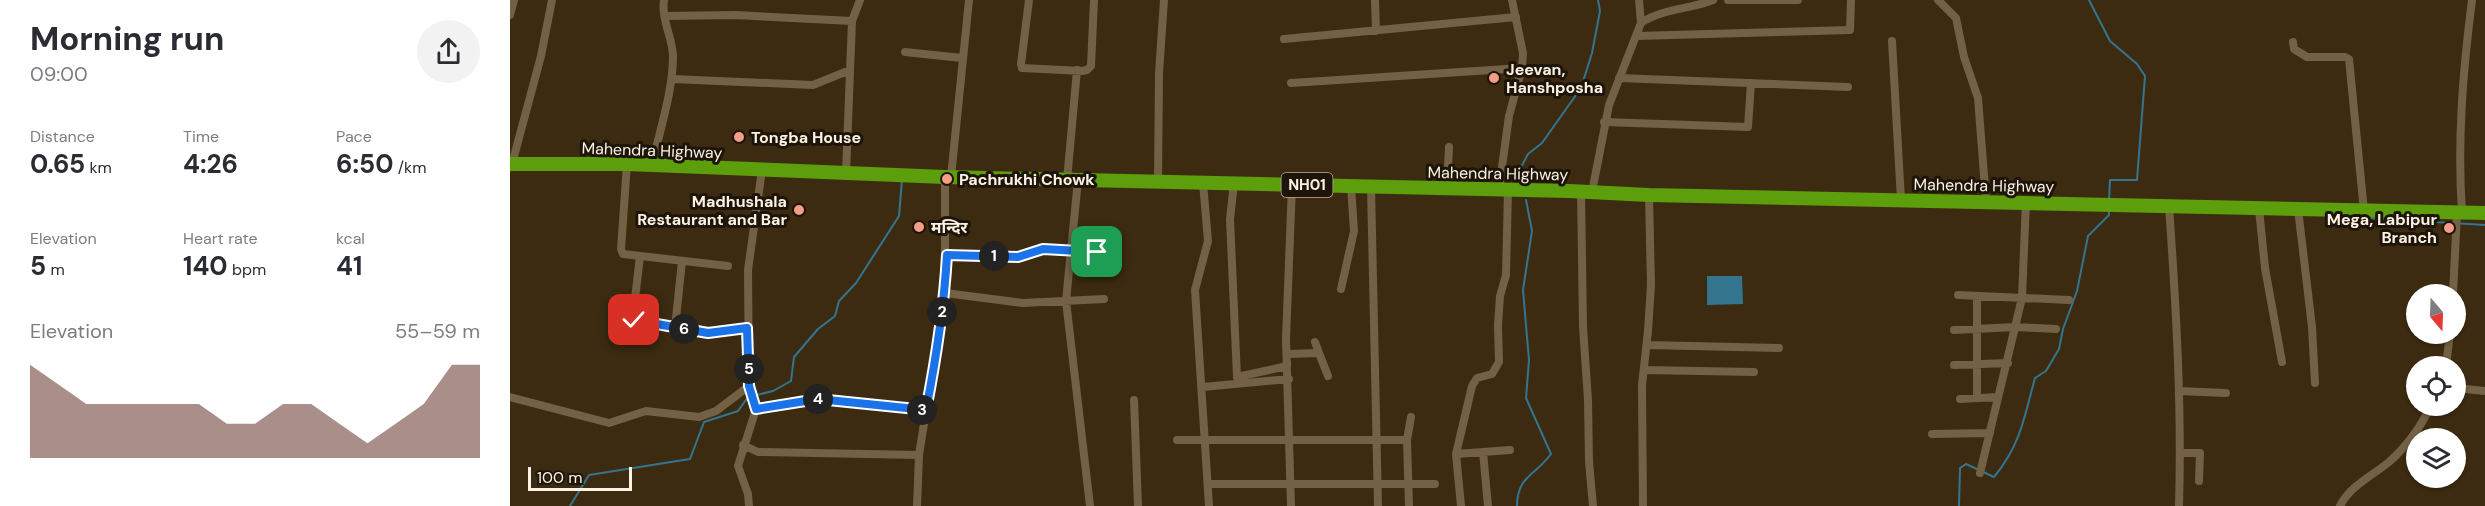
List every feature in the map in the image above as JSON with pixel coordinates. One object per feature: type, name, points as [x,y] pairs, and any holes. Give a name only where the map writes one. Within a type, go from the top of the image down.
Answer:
[{"type":"highway","name":"Mahendra Highway","points":[[511,164],[627,164],[948,177],[2485,213]]},
{"type":"street","points":[[510,15],[514,0]]},
{"type":"street","points":[[511,164],[541,56],[552,0]]},
{"type":"street","points":[[652,165],[672,79],[673,52],[664,0]]},
{"type":"street","points":[[846,173],[852,21],[860,0]]},
{"type":"street","points":[[917,506],[919,455],[945,293],[948,177],[969,0]]},
{"type":"street","points":[[1029,0],[1022,68],[1077,70],[1087,70],[1091,66],[1094,0]]},
{"type":"street","points":[[1158,182],[1159,73],[1164,0]]},
{"type":"street","points":[[1375,0],[1376,32]]},
{"type":"street","points":[[1461,506],[1456,454],[1472,386],[1477,378],[1492,374],[1499,362],[1500,296],[1506,275],[1504,189],[1509,116],[1522,68],[1523,53],[1512,0]]},
{"type":"street","points":[[1593,506],[1588,462],[1588,400],[1583,327],[1587,192],[1604,122],[1641,23],[1639,0]]},
{"type":"street","points":[[1641,23],[1649,18],[1695,8],[1713,0]]},
{"type":"street","points":[[1728,0],[1798,0]]},
{"type":"street","points":[[1636,36],[1850,30],[1851,0]]},
{"type":"street","points":[[1938,0],[1956,18],[1964,57],[1978,98],[1986,201]]},
{"type":"street","points":[[2454,284],[2460,213],[2459,166],[2462,107],[2472,0]]},
{"type":"street","points":[[665,16],[735,15],[852,21]]},
{"type":"street","points":[[1284,39],[1516,17]]},
{"type":"street","points":[[1892,41],[1901,200]]},
{"type":"street","points":[[2293,42],[2294,49],[2307,57],[2345,57],[2349,59],[2364,211]]},
{"type":"street","points":[[905,52],[962,58]]},
{"type":"street","points":[[1291,83],[1522,68]]},
{"type":"street","points":[[672,79],[813,85],[850,70]]},
{"type":"street","points":[[1077,70],[1072,180],[1072,250],[1066,301],[1090,506]]},
{"type":"street","points":[[1619,78],[1848,87]]},
{"type":"street","points":[[1604,122],[1748,127],[1751,83]]},
{"type":"street","points":[[1447,189],[1449,147]]},
{"type":"street","points":[[627,164],[621,252],[728,266]]},
{"type":"street","points":[[749,506],[748,494],[738,466],[756,409],[750,388],[747,328],[750,293],[748,270],[762,170]]},
{"type":"street","points":[[1203,183],[1208,241],[1195,290],[1209,506]]},
{"type":"street","points":[[1234,183],[1230,219],[1237,377],[1287,366],[1292,185]]},
{"type":"street","points":[[1341,289],[1354,231],[1350,186]]},
{"type":"street","points":[[1371,187],[1378,506]]},
{"type":"street","points":[[1643,506],[1641,406],[1651,285],[1649,195]]},
{"type":"street","points":[[1980,473],[2022,298],[2026,201]]},
{"type":"street","points":[[2169,206],[2178,336],[2179,506]]},
{"type":"street","points":[[2259,209],[2265,268],[2282,362]]},
{"type":"street","points":[[2298,209],[2312,327],[2315,383]]},
{"type":"street","points":[[947,255],[1018,257],[1043,249],[1097,252]]},
{"type":"street","points":[[640,256],[633,318],[636,321],[708,333],[747,328]]},
{"type":"street","points":[[675,328],[682,261]]},
{"type":"street","points":[[945,293],[1023,303],[1104,299]]},
{"type":"street","points":[[1958,295],[2069,300]]},
{"type":"street","points":[[1977,296],[1977,398]]},
{"type":"street","points":[[1954,330],[2015,327],[2056,329]]},
{"type":"street","points":[[1286,339],[1292,506]]},
{"type":"street","points":[[1315,342],[1328,376]]},
{"type":"street","points":[[1647,345],[1779,348]]},
{"type":"street","points":[[1288,354],[1319,353]]},
{"type":"street","points":[[1954,365],[2008,363]]},
{"type":"street","points":[[1644,370],[1754,372]]},
{"type":"street","points":[[1203,387],[1289,379]]},
{"type":"street","points":[[510,397],[609,423],[646,411],[699,417],[717,411],[750,388]]},
{"type":"street","points":[[2466,389],[2485,391]]},
{"type":"street","points":[[2179,391],[2226,393]]},
{"type":"street","points":[[1960,399],[1998,396]]},
{"type":"street","points":[[756,409],[818,399],[926,410]]},
{"type":"street","points":[[1134,400],[1138,506]]},
{"type":"street","points":[[2340,506],[2345,495],[2389,462],[2409,442],[2426,416]]},
{"type":"street","points":[[1409,506],[1407,440],[1411,417]]},
{"type":"street","points":[[1932,434],[1990,433]]},
{"type":"street","points":[[1177,440],[1377,442],[1407,440]]},
{"type":"street","points":[[744,445],[758,452],[919,455]]},
{"type":"street","points":[[1456,454],[1510,450]]},
{"type":"street","points":[[1483,452],[1488,506]]},
{"type":"street","points":[[2180,453],[2200,453],[2199,481]]},
{"type":"street","points":[[1208,484],[1435,484]]},
{"type":"water","points":[[1707,276],[1742,276],[1743,304],[1707,305]]},
{"type":"waterway","points":[[1519,180],[1520,169],[1528,154],[1542,143],[1581,88],[1592,53],[1600,11],[1598,0]]},
{"type":"waterway","points":[[2089,0],[2110,41],[2137,64],[2145,76],[2137,180],[2110,180],[2109,201]]},
{"type":"waterway","points":[[570,506],[589,475],[690,459],[704,422],[738,411],[748,397],[773,391],[791,381],[794,357],[818,329],[835,316],[839,301],[856,283],[899,216],[902,180]]},
{"type":"waterway","points":[[1517,506],[1520,488],[1551,454],[1526,398],[1529,360],[1523,290],[1532,231],[1526,200]]},
{"type":"waterway","points":[[1959,506],[1960,468],[1966,464],[1994,477],[2016,442],[2035,378],[2046,371],[2059,349],[2063,329],[2077,291],[2088,236],[2109,215],[2109,209]]},
{"type":"waterway","points":[[2335,216],[2485,225]]},
{"type":"place","name":"Jeevan, Hanshposha","points":[[1494,78]]},
{"type":"place","name":"Tongba House","points":[[739,137]]},
{"type":"place","name":"Pachrukhi Chowk","points":[[947,179]]},
{"type":"place","name":"Madhushala Restaurant and Bar","points":[[799,210]]},
{"type":"place","name":"मन्दिर","points":[[919,227]]},
{"type":"place","name":"Mega, Labipur Branch","points":[[2449,228]]},
{"type":"route","points":[[634,320],[708,333],[747,328],[749,386],[756,409],[818,399],[926,410],[937,354],[945,293],[947,255],[1018,257],[1043,249],[1097,252]]}]
